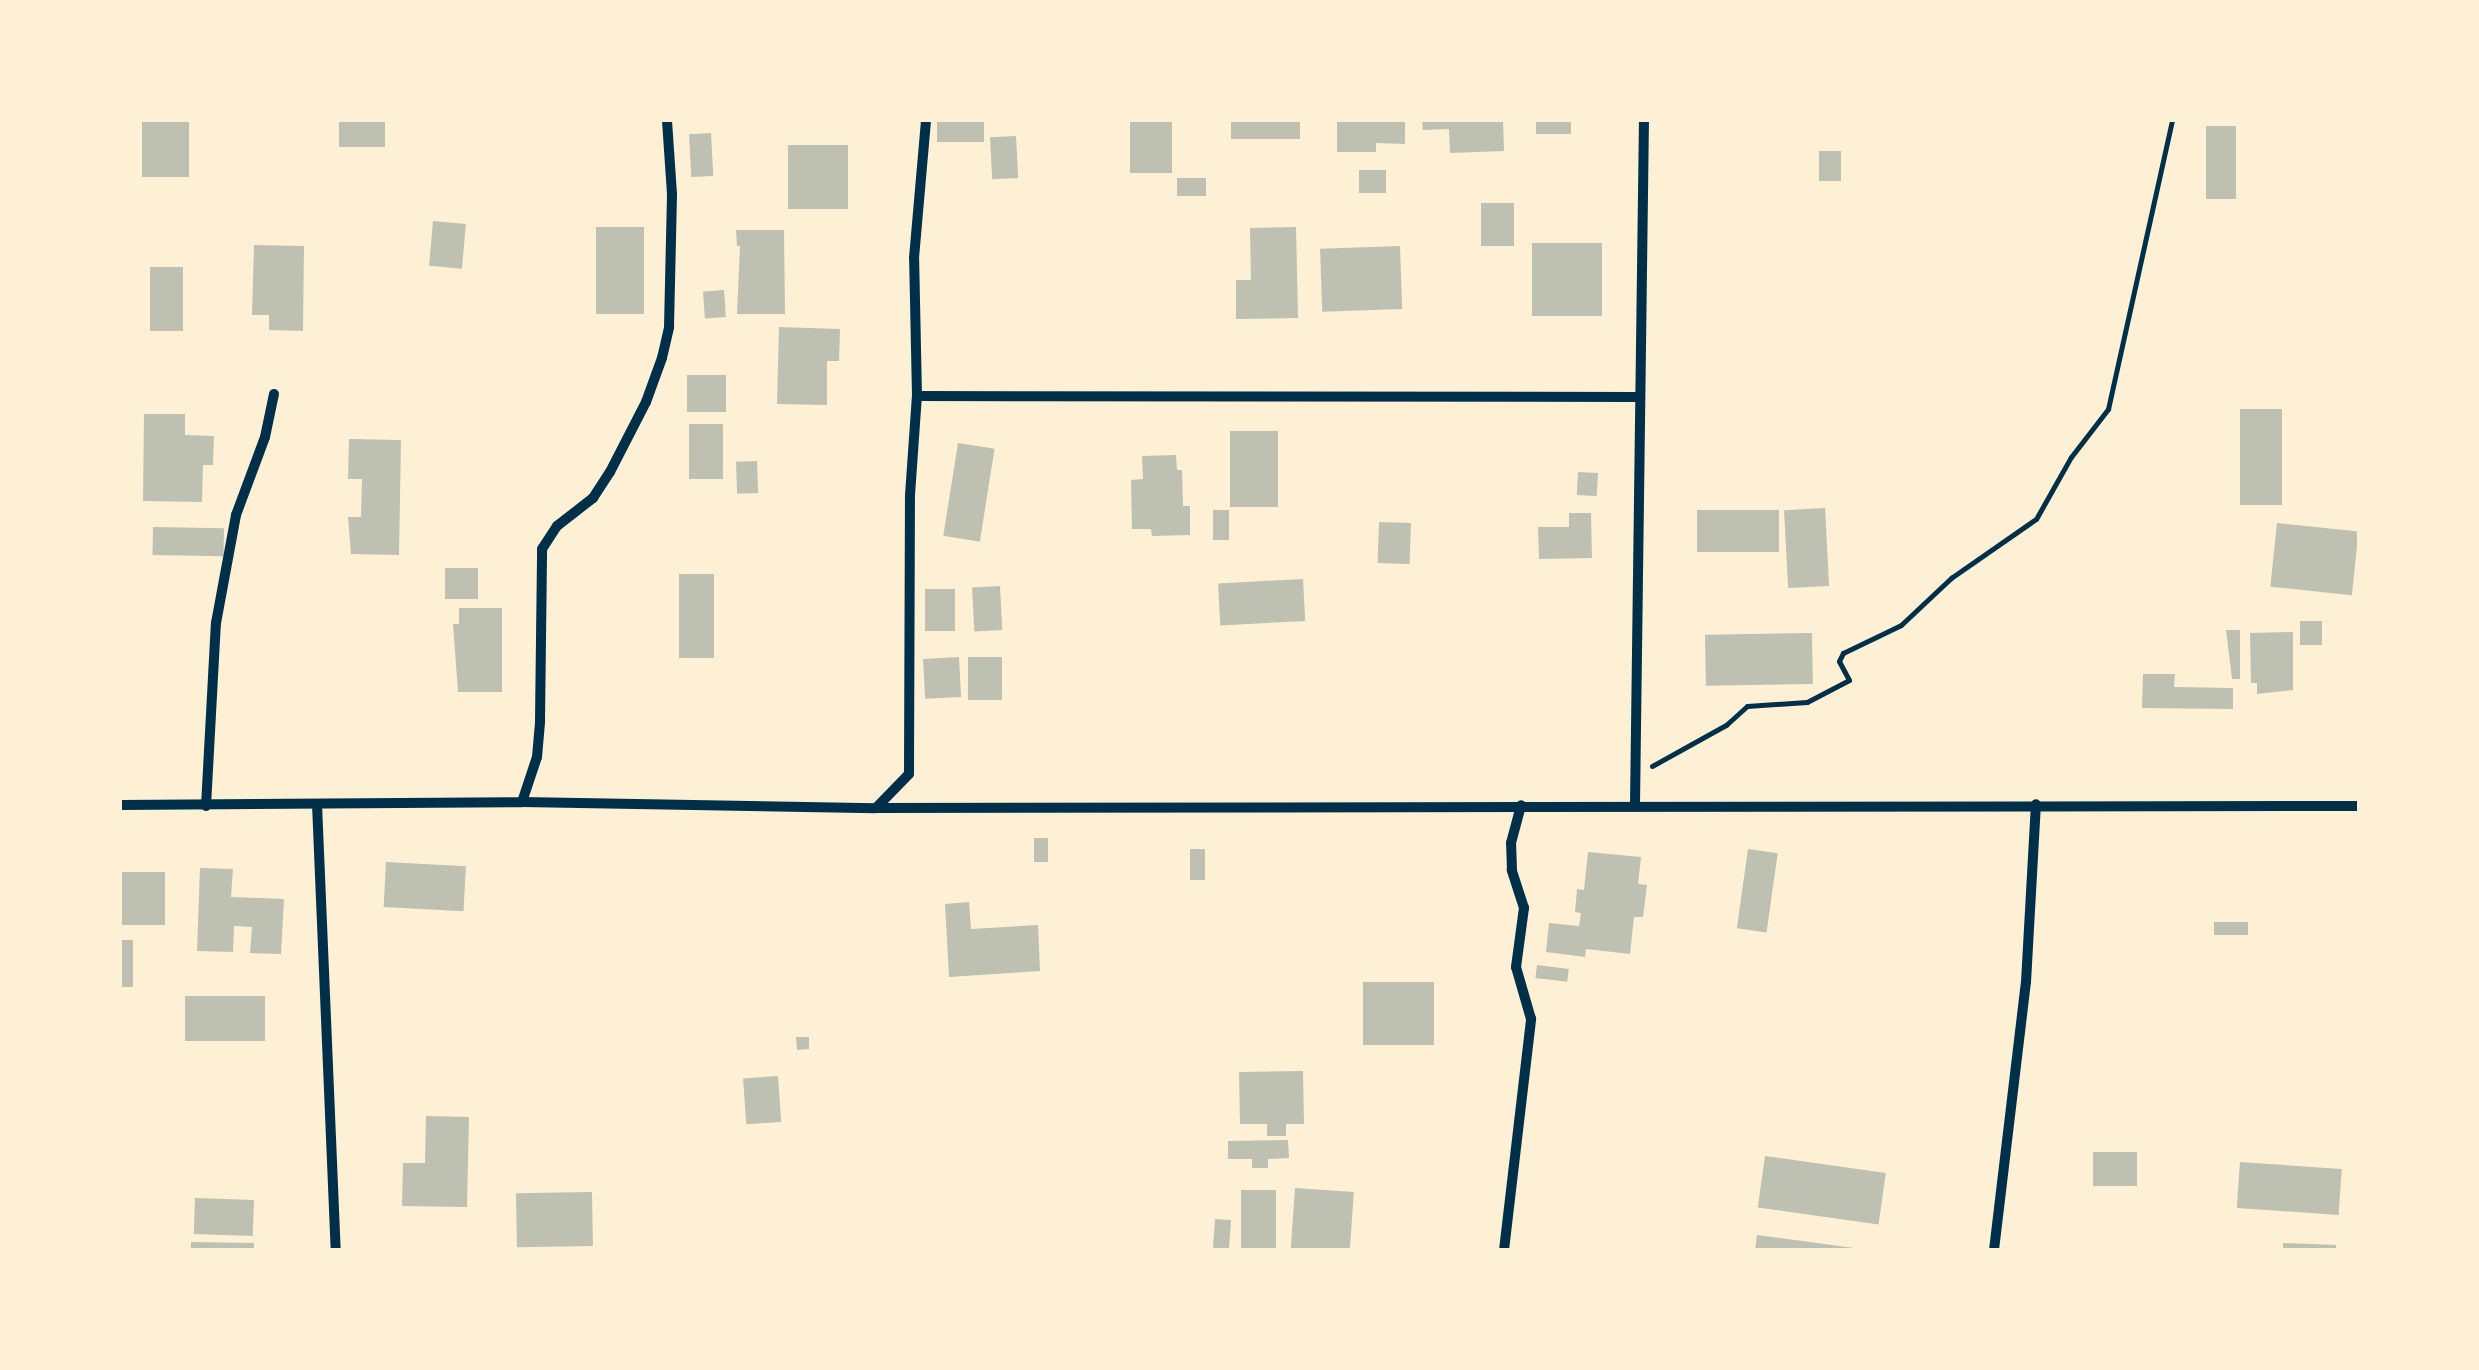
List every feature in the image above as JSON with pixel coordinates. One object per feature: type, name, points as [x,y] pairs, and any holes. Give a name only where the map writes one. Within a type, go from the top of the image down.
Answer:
[{"type":"street","points":[[522,802],[537,757],[540,721],[542,549],[558,526],[593,498],[610,472],[646,402],[662,358],[668,327],[672,194],[668,120]]},
{"type":"street","points":[[876,808],[909,774],[910,496],[917,396],[914,258],[926,120]]},
{"type":"street","points":[[1635,805],[1644,120]]},
{"type":"street","points":[[206,806],[216,623],[236,515],[265,437],[274,394]]},
{"type":"street","points":[[917,396],[1638,396]]},
{"type":"street","points":[[120,806],[522,802],[876,808],[2359,806]]},
{"type":"street","points":[[317,804],[336,1250]]},
{"type":"street","points":[[1994,1250],[2026,982],[2036,804]]},
{"type":"street","points":[[1504,1250],[1531,1018],[1516,967],[1524,908],[1512,870],[1510,843],[1520,805]]},
{"type":"path","points":[[1636,774],[1726,724],[1747,706],[1807,702],[1849,680],[1839,662],[1843,654],[1901,625],[1950,578],[2036,519],[2071,457],[2108,409],[2172,120]]},
{"type":"building","points":[[142,120],[189,120],[189,177],[142,177]]},
{"type":"building","points":[[339,120],[385,120],[385,147],[339,147]]},
{"type":"building","points":[[937,120],[984,120],[984,142],[937,142]]},
{"type":"building","points":[[1130,120],[1172,120],[1172,173],[1130,173]]},
{"type":"building","points":[[1231,120],[1300,120],[1300,139],[1231,139]]},
{"type":"building","points":[[1337,120],[1405,120],[1405,144],[1376,143],[1376,152],[1337,152]]},
{"type":"building","points":[[1422,120],[1503,120],[1504,151],[1450,153],[1449,129],[1423,130]]},
{"type":"building","points":[[1536,120],[1571,120],[1571,134],[1536,134]]},
{"type":"building","points":[[2206,126],[2236,126],[2236,199],[2206,199]]},
{"type":"building","points":[[711,133],[713,176],[691,177],[689,134]]},
{"type":"building","points":[[1016,136],[1018,178],[992,179],[990,137]]},
{"type":"building","points":[[788,145],[848,145],[848,209],[788,209]]},
{"type":"building","points":[[1819,151],[1841,151],[1841,181],[1819,181]]},
{"type":"building","points":[[1359,170],[1386,170],[1386,193],[1359,193]]},
{"type":"building","points":[[1177,178],[1206,178],[1206,196],[1177,196]]},
{"type":"building","points":[[1481,203],[1514,203],[1514,246],[1481,246]]},
{"type":"building","points":[[433,221],[466,224],[462,269],[429,266]]},
{"type":"building","points":[[596,227],[644,227],[644,314],[596,314]]},
{"type":"building","points":[[1296,227],[1298,318],[1236,319],[1236,280],[1251,280],[1250,228]]},
{"type":"building","points":[[736,230],[784,230],[785,314],[737,314],[740,246]]},
{"type":"building","points":[[1532,243],[1602,243],[1602,316],[1532,316]]},
{"type":"building","points":[[254,245],[304,246],[303,331],[269,330],[269,315],[252,315]]},
{"type":"building","points":[[1400,246],[1402,309],[1322,312],[1320,249]]},
{"type":"building","points":[[150,267],[183,267],[183,331],[150,331]]},
{"type":"building","points":[[724,290],[726,317],[705,318],[703,291]]},
{"type":"building","points":[[779,327],[840,329],[839,361],[827,361],[827,405],[777,404]]},
{"type":"building","points":[[687,375],[726,375],[726,412],[687,412]]},
{"type":"building","points":[[2240,409],[2282,409],[2282,505],[2240,505]]},
{"type":"building","points":[[144,414],[185,414],[185,435],[214,436],[213,465],[203,465],[202,502],[143,501]]},
{"type":"building","points":[[689,424],[723,424],[723,479],[689,479]]},
{"type":"building","points":[[1230,431],[1278,431],[1278,507],[1230,507]]},
{"type":"building","points":[[349,439],[401,440],[399,555],[351,554],[348,517],[361,517],[362,479],[348,479]]},
{"type":"building","points":[[958,443],[995,449],[980,542],[943,536]]},
{"type":"building","points":[[1176,455],[1177,470],[1182,470],[1183,506],[1190,506],[1190,535],[1152,536],[1151,529],[1132,529],[1131,480],[1143,479],[1142,456]]},
{"type":"building","points":[[757,461],[758,493],[737,494],[736,462]]},
{"type":"building","points":[[1578,472],[1598,473],[1597,496],[1577,495]]},
{"type":"building","points":[[1825,508],[1829,586],[1788,588],[1784,510]]},
{"type":"building","points":[[1213,510],[1229,510],[1229,540],[1213,540]]},
{"type":"building","points":[[1697,510],[1779,510],[1779,552],[1697,552]]},
{"type":"building","points":[[1569,513],[1591,513],[1592,558],[1539,559],[1538,527],[1569,527]]},
{"type":"building","points":[[1379,522],[1411,523],[1410,564],[1378,563]]},
{"type":"building","points":[[2277,523],[2359,532],[2352,595],[2270,587]]},
{"type":"building","points":[[153,527],[224,528],[224,556],[153,555]]},
{"type":"building","points":[[445,568],[478,568],[478,599],[445,599]]},
{"type":"building","points":[[679,574],[714,574],[714,658],[679,658]]},
{"type":"building","points":[[1303,579],[1305,621],[1220,625],[1218,583]]},
{"type":"building","points":[[1000,586],[1002,630],[974,631],[972,587]]},
{"type":"building","points":[[925,589],[955,589],[955,631],[925,631]]},
{"type":"building","points":[[459,608],[502,608],[502,692],[458,692],[453,624],[459,624]]},
{"type":"building","points":[[2300,621],[2322,621],[2322,645],[2300,645]]},
{"type":"building","points":[[2226,630],[2240,630],[2240,679],[2232,679]]},
{"type":"building","points":[[2293,632],[2293,690],[2257,694],[2257,683],[2251,683],[2250,633]]},
{"type":"building","points":[[1812,633],[1813,684],[1706,686],[1705,635]]},
{"type":"building","points":[[959,657],[961,697],[925,699],[923,659]]},
{"type":"building","points":[[968,657],[1002,657],[1002,700],[968,700]]},
{"type":"building","points":[[2143,674],[2175,674],[2174,687],[2233,688],[2233,709],[2142,708]]},
{"type":"building","points":[[1034,838],[1048,838],[1048,862],[1034,862]]},
{"type":"building","points":[[1190,849],[1205,849],[1205,880],[1190,880]]},
{"type":"building","points":[[1748,849],[1778,853],[1767,932],[1737,928]]},
{"type":"building","points":[[1588,852],[1641,857],[1638,884],[1647,885],[1643,917],[1634,917],[1630,954],[1586,949],[1585,957],[1546,952],[1549,923],[1579,926],[1581,913],[1575,912],[1577,889],[1584,890]]},
{"type":"building","points":[[386,862],[466,866],[464,911],[384,907]]},
{"type":"building","points":[[200,868],[233,869],[231,897],[284,899],[281,954],[250,953],[252,927],[234,926],[233,952],[197,951]]},
{"type":"building","points":[[120,872],[165,872],[165,925],[120,925]]},
{"type":"building","points":[[969,902],[971,929],[1038,925],[1040,971],[949,977],[945,904]]},
{"type":"building","points":[[2214,922],[2248,922],[2248,935],[2214,935]]},
{"type":"building","points":[[120,940],[133,940],[133,987],[120,987]]},
{"type":"building","points":[[1537,965],[1569,969],[1567,982],[1535,978]]},
{"type":"building","points":[[1363,982],[1434,982],[1434,1045],[1363,1045]]},
{"type":"building","points":[[185,996],[265,996],[265,1041],[185,1041]]},
{"type":"building","points":[[796,1037],[809,1037],[809,1049],[797,1050]]},
{"type":"building","points":[[1303,1071],[1304,1124],[1286,1124],[1286,1136],[1267,1136],[1267,1124],[1240,1124],[1239,1072]]},
{"type":"building","points":[[778,1076],[781,1122],[746,1124],[743,1078]]},
{"type":"building","points":[[426,1116],[469,1117],[467,1207],[402,1206],[403,1163],[425,1163]]},
{"type":"building","points":[[1288,1140],[1289,1158],[1268,1159],[1268,1168],[1252,1168],[1252,1159],[1228,1159],[1228,1141]]},
{"type":"building","points":[[2093,1152],[2137,1152],[2137,1186],[2093,1186]]},
{"type":"building","points":[[1765,1156],[1886,1173],[1879,1224],[1758,1207]]},
{"type":"building","points":[[2240,1162],[2342,1169],[2339,1215],[2237,1208]]},
{"type":"building","points":[[1295,1188],[1354,1192],[1350,1250],[1291,1250]]},
{"type":"building","points":[[1241,1190],[1276,1190],[1276,1250],[1241,1250]]},
{"type":"building","points":[[592,1192],[593,1246],[517,1247],[516,1193]]},
{"type":"building","points":[[195,1198],[254,1200],[253,1236],[194,1234]]},
{"type":"building","points":[[1215,1219],[1231,1220],[1229,1250],[1213,1250]]},
{"type":"building","points":[[1757,1235],[1854,1248],[1854,1250],[1755,1250]]},
{"type":"building","points":[[191,1242],[254,1243],[254,1250],[191,1250]]},
{"type":"building","points":[[2283,1243],[2336,1245],[2336,1250],[2283,1250]]}]
